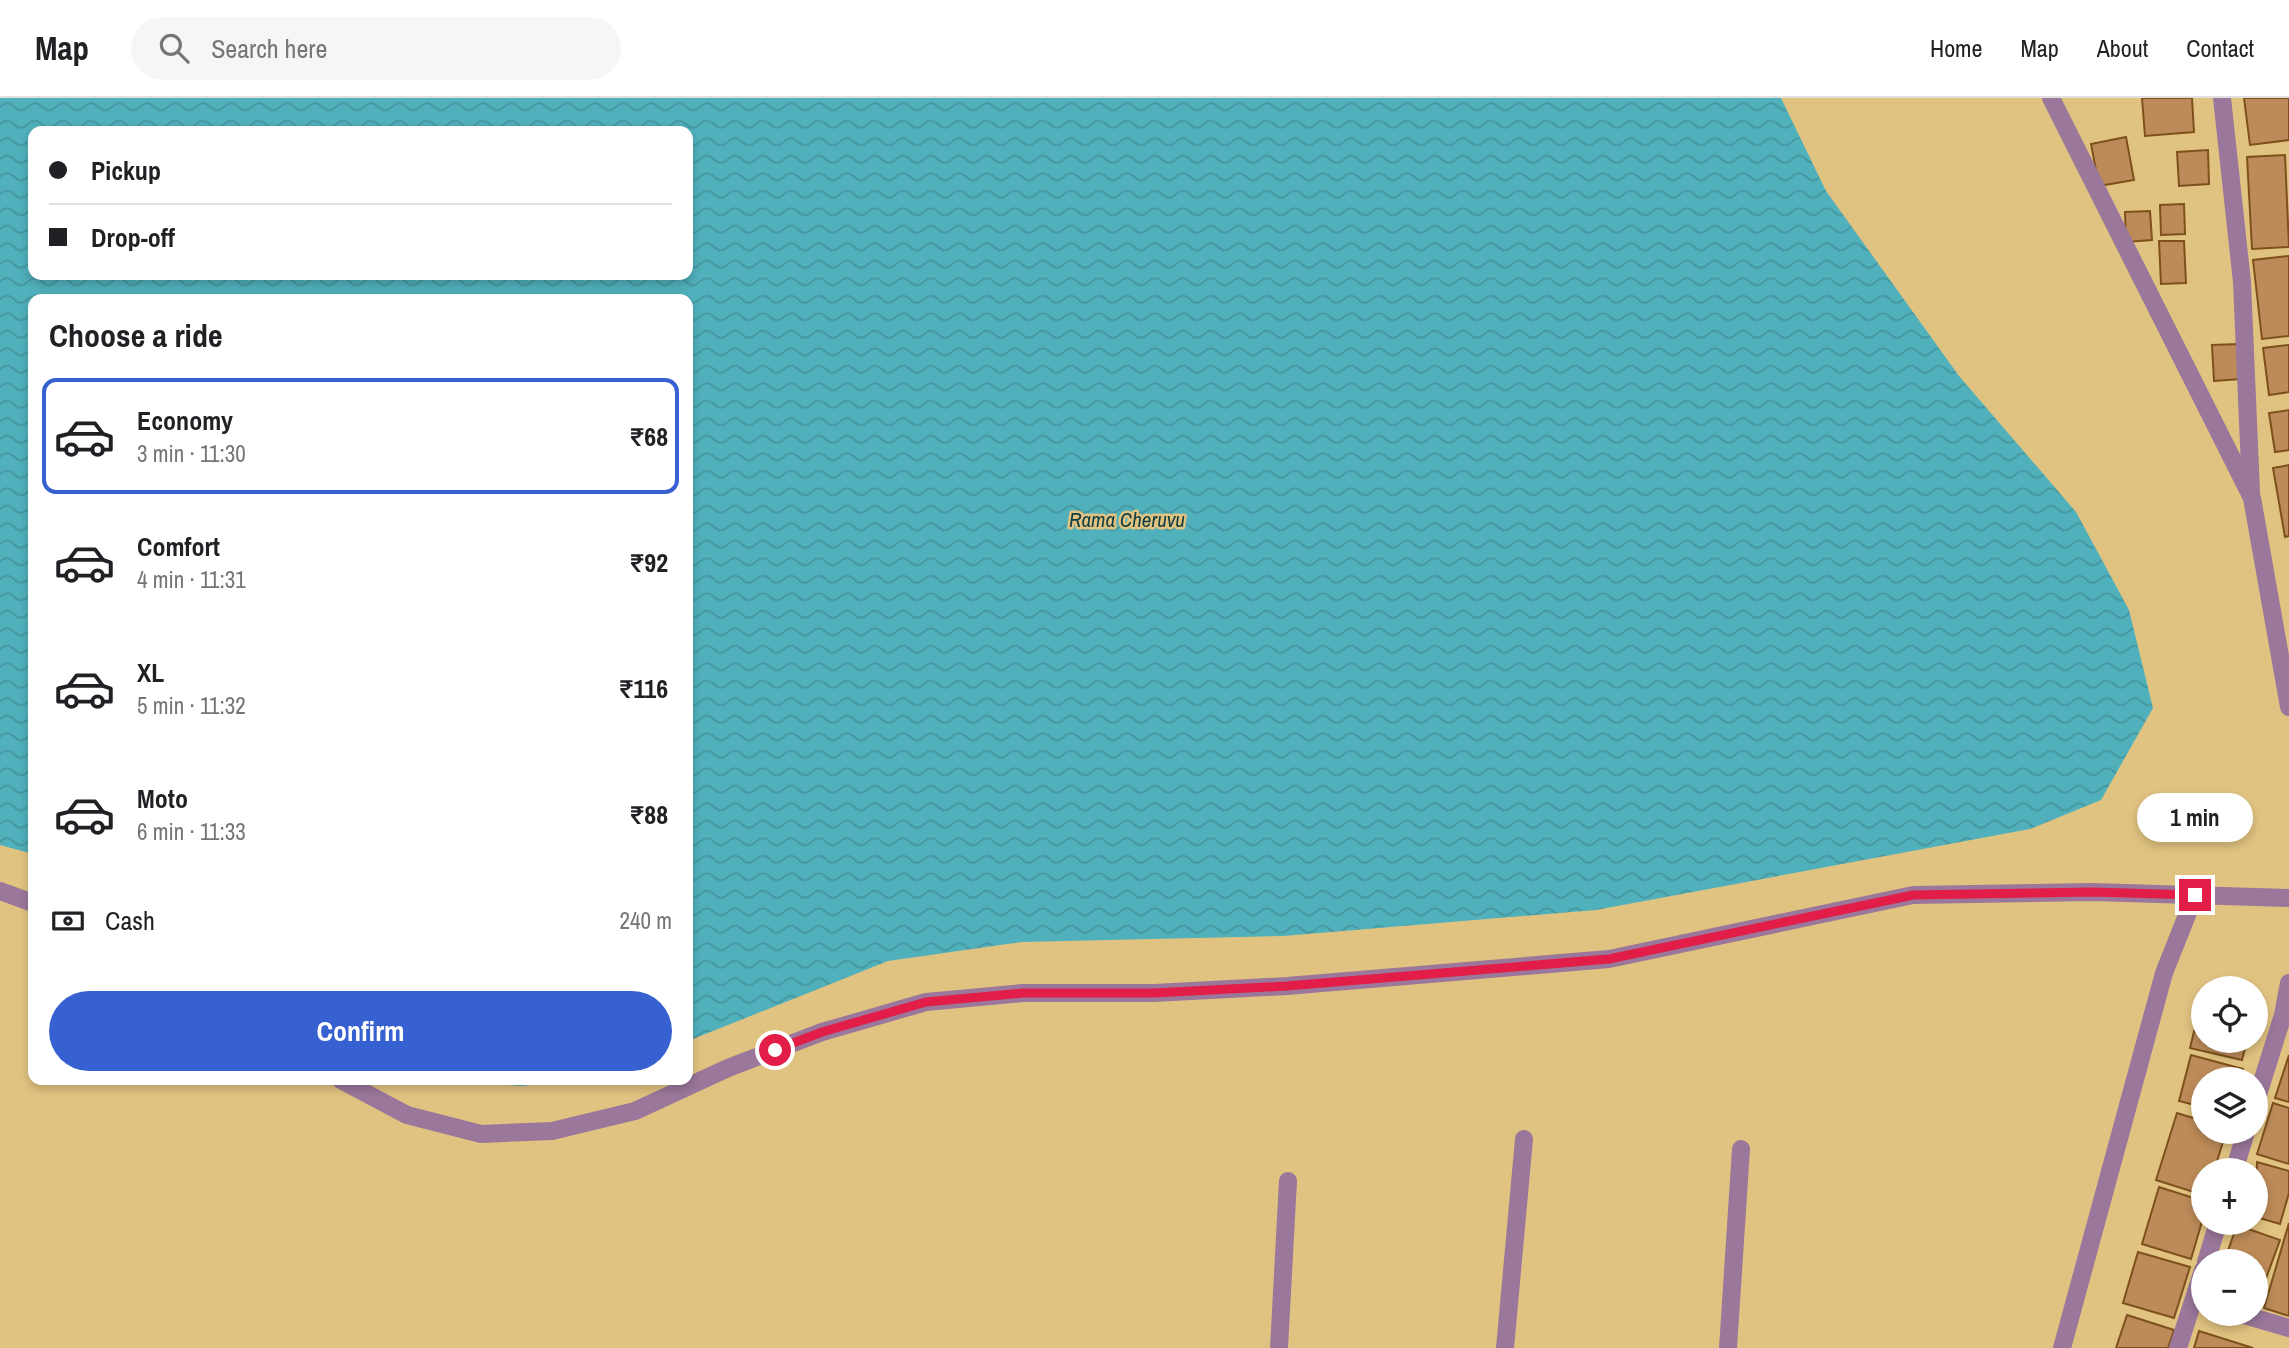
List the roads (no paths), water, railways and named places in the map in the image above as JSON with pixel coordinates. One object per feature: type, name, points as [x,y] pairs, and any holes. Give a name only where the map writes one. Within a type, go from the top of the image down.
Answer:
[{"type":"street","points":[[2051,98],[2252,498]]},
{"type":"street","points":[[2222,98],[2242,282],[2252,498],[2289,707]]},
{"type":"street","points":[[0,891],[28,901]]},
{"type":"street","points":[[693,1084],[822,1032],[926,1002],[1023,993],[1154,993],[1287,986],[1609,959],[1913,895],[2093,892],[2289,898]]},
{"type":"street","points":[[2062,1348],[2164,972],[2195,895]]},
{"type":"street","points":[[2268,1067],[2286,1015],[2289,983]]},
{"type":"street","points":[[350,1085],[407,1115],[481,1133],[552,1131],[635,1111],[691,1085]]},
{"type":"street","points":[[1505,1348],[1524,1139]]},
{"type":"street","points":[[1728,1348],[1741,1149]]},
{"type":"street","points":[[1279,1348],[1289,1181]]},
{"type":"street","points":[[2178,1348],[2191,1320]]},
{"type":"street","points":[[2268,1322],[2289,1328]]},
{"type":"water","name":"Rama Cheruvu","points":[[0,98],[1781,98],[1826,191],[1959,376],[2076,512],[2129,610],[2153,708],[2101,800],[2030,829],[1596,910],[1283,936],[1022,942],[888,961],[693,1039],[693,294],[28,294],[28,853],[0,845]]}]
